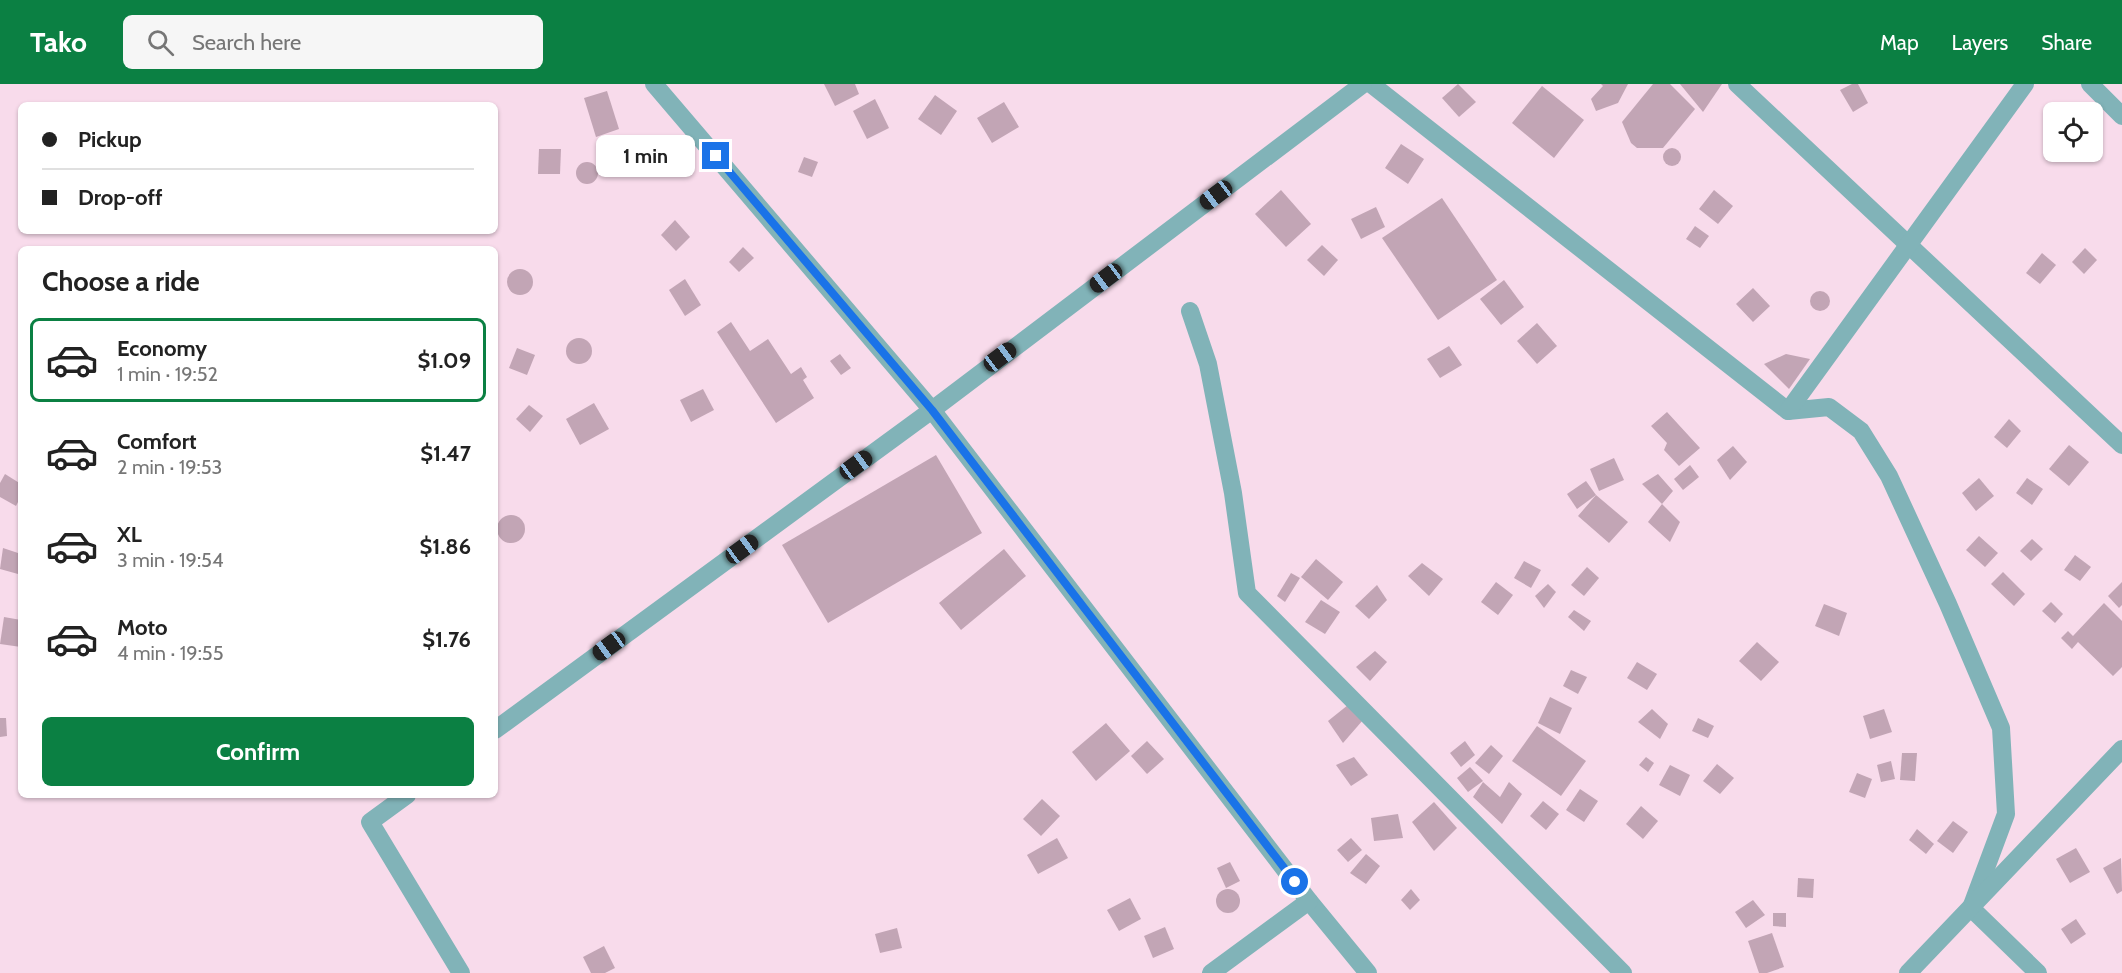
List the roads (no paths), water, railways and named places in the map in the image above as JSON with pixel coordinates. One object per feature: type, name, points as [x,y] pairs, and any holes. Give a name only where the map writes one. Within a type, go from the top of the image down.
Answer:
[{"type":"street","points":[[654,84],[932,410],[1309,901],[1368,973]]},
{"type":"street","points":[[498,728],[932,410],[1363,84]]},
{"type":"street","points":[[1371,84],[1788,411],[1829,407],[1861,431],[1889,476],[1948,604],[2001,728],[2006,814],[1971,908]]},
{"type":"street","points":[[1737,84],[2122,445]]},
{"type":"street","points":[[1788,411],[2025,84]]},
{"type":"street","points":[[2090,84],[2122,116]]},
{"type":"street","points":[[1190,311],[1210,376],[1233,493],[1247,593],[1623,973]]},
{"type":"street","points":[[1908,973],[2120,756]]},
{"type":"street","points":[[402,798],[370,822],[461,973]]},
{"type":"street","points":[[1211,973],[1309,901]]},
{"type":"street","points":[[1971,908],[2037,973]]}]
